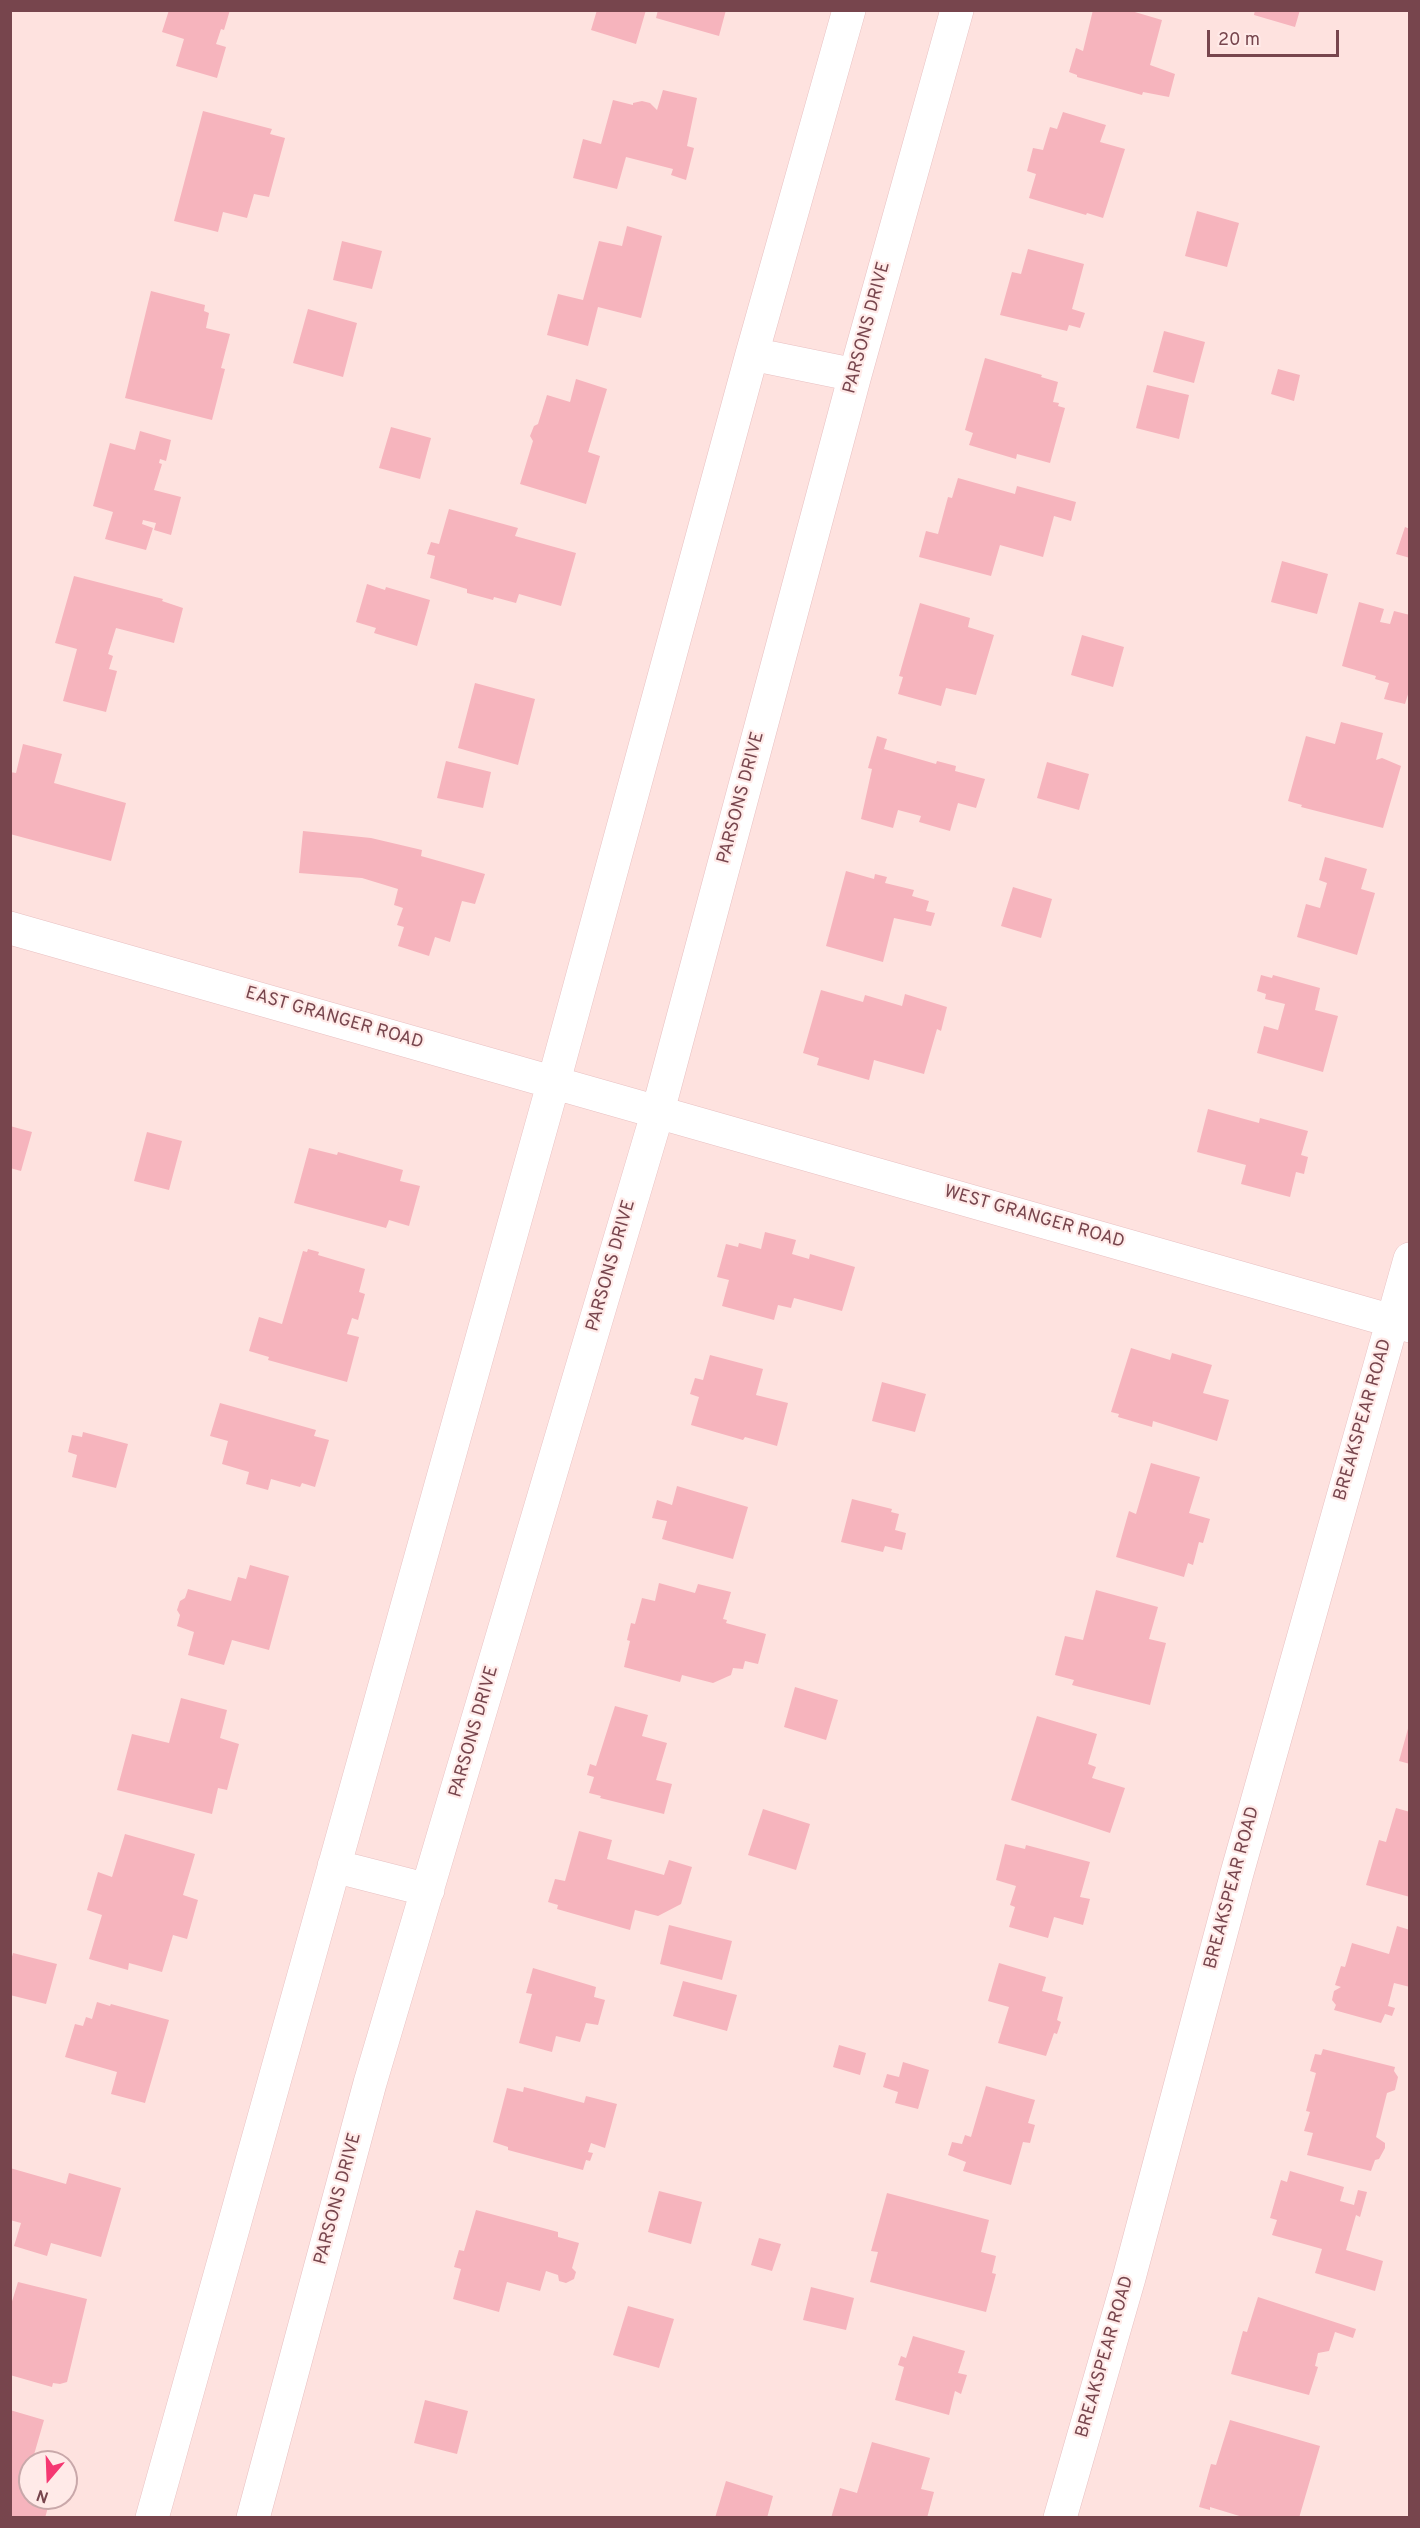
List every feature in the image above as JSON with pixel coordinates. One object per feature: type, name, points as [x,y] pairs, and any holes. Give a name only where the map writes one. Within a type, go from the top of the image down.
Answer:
[{"type":"street","points":[[152,2517],[554,1081],[752,354],[849,10]]},
{"type":"street","name":"PARSONS DRIVE","points":[[253,2517],[370,2083],[658,1111],[855,375],[957,10]]},
{"type":"street","points":[[752,354],[855,375]]},
{"type":"street","name":"EAST GRANGER ROAD","points":[[10,928],[658,1111]]},
{"type":"street","name":"WEST GRANGER ROAD","points":[[658,1111],[1401,1324]]},
{"type":"street","name":"BREAKSPEAR ROAD","points":[[1060,2517],[1129,2278],[1236,1872],[1401,1324],[1410,1259]]},
{"type":"street","points":[[334,1866],[428,1890]]},
{"type":"building","points":[[169,10],[230,10],[224,30],[221,29],[216,44],[226,47],[217,78],[176,66],[184,39],[162,32]]},
{"type":"building","points":[[597,10],[646,10],[636,44],[591,30]]},
{"type":"building","points":[[658,10],[726,10],[719,36],[656,18]]},
{"type":"building","points":[[1093,10],[1128,10],[1162,20],[1150,65],[1175,74],[1169,97],[1143,92],[1142,95],[1077,77],[1069,72],[1076,48],[1083,51]]},
{"type":"building","points":[[1255,10],[1300,10],[1295,27],[1254,15]]},
{"type":"building","points":[[663,90],[697,98],[687,146],[694,148],[686,180],[671,175],[673,169],[626,157],[617,189],[573,178],[583,139],[601,144],[613,100],[633,105],[633,103],[642,101],[650,103],[657,110]]},
{"type":"building","points":[[203,111],[272,129],[270,134],[285,138],[269,197],[254,194],[247,218],[223,212],[218,232],[174,221]]},
{"type":"building","points":[[1063,112],[1106,125],[1100,142],[1125,149],[1103,218],[1029,198],[1036,174],[1027,171],[1033,148],[1043,150],[1050,127],[1057,129]]},
{"type":"building","points":[[1197,211],[1239,223],[1227,267],[1185,256]]},
{"type":"building","points":[[627,226],[662,236],[641,318],[598,307],[588,346],[547,335],[558,294],[583,300],[599,241],[622,246]]},
{"type":"building","points":[[342,241],[382,251],[372,289],[333,280]]},
{"type":"building","points":[[1028,249],[1084,264],[1072,309],[1085,313],[1080,328],[1069,325],[1067,331],[1000,315],[1012,272],[1021,274]]},
{"type":"building","points":[[151,291],[205,305],[204,311],[209,313],[206,328],[230,334],[221,368],[225,369],[212,420],[125,398]]},
{"type":"building","points":[[308,309],[357,323],[343,377],[293,363]]},
{"type":"building","points":[[1164,331],[1205,342],[1194,383],[1153,372]]},
{"type":"building","points":[[985,358],[1058,382],[1053,402],[1065,408],[1050,463],[1017,454],[1016,459],[969,445],[973,433],[965,430]]},
{"type":"building","points":[[1278,369],[1300,375],[1294,401],[1271,394]]},
{"type":"building","points":[[576,379],[607,389],[588,452],[600,456],[586,504],[520,484],[533,441],[530,436],[534,426],[538,424],[547,395],[570,402]]},
{"type":"building","points":[[1147,385],[1189,395],[1179,439],[1136,428]]},
{"type":"building","points":[[391,427],[431,438],[420,479],[379,468]]},
{"type":"building","points":[[140,431],[171,440],[166,461],[160,459],[159,463],[162,464],[154,490],[181,497],[171,535],[154,530],[156,523],[143,520],[142,524],[153,528],[146,550],[105,539],[113,512],[93,506],[110,443],[135,450]]},
{"type":"building","points":[[958,478],[1015,494],[1017,486],[1076,502],[1071,521],[1054,516],[1043,557],[1000,545],[991,576],[919,557],[926,531],[938,534],[948,497],[952,498]]},
{"type":"building","points":[[449,509],[518,528],[515,536],[576,553],[561,606],[519,594],[516,603],[494,597],[493,600],[467,593],[467,589],[430,578],[435,556],[427,554],[431,542],[439,544]]},
{"type":"building","points":[[1405,527],[1410,529],[1410,558],[1396,554]]},
{"type":"building","points":[[1282,561],[1328,574],[1317,614],[1271,602]]},
{"type":"building","points":[[74,576],[163,599],[162,601],[183,608],[174,643],[116,628],[108,654],[113,656],[109,669],[117,671],[106,712],[63,701],[77,649],[55,643]]},
{"type":"building","points":[[367,584],[430,600],[417,646],[374,633],[376,628],[356,622]]},
{"type":"building","points":[[1359,602],[1384,609],[1380,622],[1390,624],[1394,611],[1410,615],[1410,688],[1405,704],[1384,699],[1389,683],[1375,679],[1376,676],[1342,666]]},
{"type":"building","points":[[920,603],[970,618],[968,627],[994,635],[976,695],[946,688],[941,706],[898,694],[903,677],[899,676]]},
{"type":"building","points":[[1082,635],[1124,647],[1113,687],[1071,675]]},
{"type":"building","points":[[475,683],[535,699],[518,765],[458,748]]},
{"type":"building","points":[[1341,722],[1383,733],[1376,760],[1382,758],[1401,766],[1383,828],[1301,807],[1302,805],[1288,801],[1306,736],[1335,744]]},
{"type":"building","points":[[877,736],[887,739],[884,749],[936,764],[937,761],[956,766],[955,771],[985,779],[976,808],[958,803],[950,831],[919,822],[921,816],[898,810],[893,828],[861,819],[872,769],[868,768]]},
{"type":"building","points":[[23,744],[62,754],[54,783],[126,803],[111,861],[10,834],[10,772],[16,773]]},
{"type":"building","points":[[446,761],[491,772],[483,808],[437,798]]},
{"type":"building","points":[[1047,762],[1089,774],[1079,810],[1037,798]]},
{"type":"building","points":[[303,831],[371,838],[422,850],[421,856],[485,874],[475,904],[462,901],[450,942],[435,937],[429,956],[398,946],[404,927],[397,925],[403,908],[394,905],[398,889],[362,878],[299,873]]},
{"type":"building","points":[[1325,857],[1367,869],[1361,889],[1375,893],[1357,955],[1297,937],[1306,904],[1320,908],[1327,883],[1319,880]]},
{"type":"building","points":[[846,871],[874,879],[875,874],[887,877],[885,883],[914,890],[912,896],[929,901],[926,911],[935,913],[931,926],[894,918],[883,962],[826,946]]},
{"type":"building","points":[[1013,887],[1052,899],[1041,938],[1001,926]]},
{"type":"building","points":[[1261,975],[1272,978],[1273,975],[1320,988],[1315,1010],[1338,1016],[1323,1072],[1257,1053],[1264,1026],[1278,1030],[1285,1004],[1265,999],[1266,994],[1257,991]]},
{"type":"building","points":[[821,990],[863,1002],[865,995],[902,1006],[905,994],[947,1007],[941,1031],[937,1029],[924,1074],[874,1060],[869,1080],[817,1065],[819,1058],[803,1053]]},
{"type":"building","points":[[1208,1109],[1259,1123],[1260,1118],[1308,1131],[1301,1155],[1308,1157],[1304,1174],[1296,1172],[1290,1197],[1241,1184],[1246,1165],[1197,1152]]},
{"type":"building","points":[[10,1126],[32,1132],[21,1171],[10,1168]]},
{"type":"building","points":[[147,1132],[182,1141],[169,1190],[134,1181]]},
{"type":"building","points":[[309,1148],[337,1155],[338,1152],[403,1170],[400,1181],[420,1186],[409,1226],[389,1220],[386,1228],[294,1203]]},
{"type":"building","points":[[765,1232],[796,1240],[792,1254],[809,1259],[810,1254],[855,1267],[842,1311],[794,1298],[791,1308],[778,1305],[774,1320],[722,1306],[729,1280],[717,1277],[726,1244],[738,1247],[739,1243],[761,1249]]},
{"type":"building","points":[[308,1249],[319,1252],[318,1255],[365,1269],[359,1292],[365,1294],[358,1320],[352,1318],[347,1334],[359,1337],[347,1382],[268,1360],[269,1357],[249,1351],[259,1317],[282,1324],[303,1251],[307,1252]]},
{"type":"building","points":[[1131,1348],[1170,1360],[1172,1353],[1212,1365],[1203,1393],[1229,1400],[1217,1441],[1153,1421],[1152,1427],[1118,1417],[1119,1414],[1111,1412]]},
{"type":"building","points":[[710,1355],[763,1369],[756,1395],[788,1403],[777,1446],[745,1437],[743,1440],[691,1425],[699,1397],[690,1394],[695,1378],[703,1380]]},
{"type":"building","points":[[882,1382],[926,1394],[915,1432],[872,1421]]},
{"type":"building","points":[[220,1403],[316,1430],[314,1436],[329,1440],[315,1487],[302,1483],[300,1487],[271,1479],[268,1490],[246,1484],[249,1472],[222,1464],[228,1441],[210,1436]]},
{"type":"building","points":[[83,1432],[128,1444],[116,1488],[72,1477],[77,1455],[68,1452],[72,1435],[82,1437]]},
{"type":"building","points":[[1151,1463],[1200,1477],[1189,1513],[1210,1519],[1203,1543],[1199,1542],[1193,1565],[1188,1563],[1184,1577],[1116,1557],[1129,1511],[1136,1514]]},
{"type":"building","points":[[677,1486],[748,1507],[733,1559],[662,1539],[667,1521],[652,1518],[657,1500],[672,1505]]},
{"type":"building","points":[[852,1499],[892,1509],[891,1512],[899,1514],[895,1530],[906,1533],[902,1550],[885,1546],[883,1552],[841,1542]]},
{"type":"building","points":[[250,1565],[289,1576],[269,1650],[232,1640],[224,1665],[188,1655],[194,1632],[177,1626],[180,1615],[177,1610],[188,1589],[231,1601],[238,1577],[246,1579]]},
{"type":"building","points":[[659,1583],[695,1593],[698,1584],[731,1592],[723,1619],[727,1620],[726,1623],[766,1634],[758,1664],[745,1661],[743,1669],[733,1668],[731,1675],[713,1683],[682,1675],[680,1682],[624,1667],[630,1641],[627,1640],[631,1623],[635,1624],[642,1598],[655,1601]]},
{"type":"building","points":[[1096,1590],[1158,1607],[1149,1639],[1166,1643],[1150,1705],[1072,1685],[1074,1680],[1055,1675],[1065,1636],[1083,1640]]},
{"type":"building","points":[[795,1687],[838,1700],[826,1740],[784,1727]]},
{"type":"building","points":[[181,1698],[227,1710],[220,1738],[239,1744],[227,1790],[218,1788],[212,1814],[117,1790],[132,1734],[169,1743]]},
{"type":"building","points":[[615,1706],[648,1715],[642,1736],[667,1743],[656,1780],[672,1784],[664,1814],[600,1798],[601,1796],[589,1793],[594,1777],[587,1775],[590,1764],[596,1766]]},
{"type":"building","points":[[1037,1716],[1097,1734],[1088,1764],[1096,1767],[1092,1778],[1125,1788],[1110,1833],[1011,1800]]},
{"type":"building","points":[[1410,1725],[1410,1764],[1399,1761]]},
{"type":"building","points":[[1396,1808],[1410,1812],[1410,1897],[1366,1885],[1379,1840],[1386,1842]]},
{"type":"building","points":[[763,1809],[810,1824],[796,1870],[748,1855]]},
{"type":"building","points":[[579,1831],[612,1840],[607,1859],[664,1875],[669,1860],[692,1867],[681,1904],[658,1916],[635,1910],[630,1930],[557,1909],[558,1905],[548,1902],[555,1879],[565,1881]]},
{"type":"building","points":[[125,1834],[195,1854],[183,1895],[198,1900],[187,1939],[173,1935],[162,1972],[129,1963],[128,1970],[89,1959],[102,1915],[87,1910],[98,1872],[112,1877]]},
{"type":"building","points":[[1005,1844],[1025,1849],[1026,1845],[1090,1862],[1080,1897],[1090,1899],[1083,1925],[1054,1917],[1048,1938],[1009,1927],[1015,1907],[1010,1905],[1016,1886],[996,1880]]},
{"type":"building","points":[[669,1925],[732,1941],[722,1980],[660,1964]]},
{"type":"building","points":[[1397,1926],[1410,1930],[1410,1987],[1394,1983],[1388,2006],[1395,2008],[1392,2016],[1385,2014],[1381,2023],[1334,2010],[1336,2005],[1332,2000],[1334,1991],[1341,1987],[1335,1985],[1341,1966],[1345,1967],[1352,1943],[1389,1954]]},
{"type":"building","points":[[13,1953],[57,1964],[46,2004],[10,1995],[10,1964]]},
{"type":"building","points":[[999,1963],[1046,1977],[1042,1991],[1063,1997],[1057,2020],[1061,2022],[1057,2034],[1054,2033],[1046,2056],[998,2043],[1009,2007],[988,2001]]},
{"type":"building","points":[[533,1968],[596,1987],[594,1997],[605,2000],[598,2025],[586,2023],[580,2042],[556,2036],[552,2052],[519,2043],[532,1994],[526,1993]]},
{"type":"building","points":[[683,1981],[737,1995],[727,2031],[673,2016]]},
{"type":"building","points":[[97,2002],[169,2020],[145,2103],[111,2094],[117,2072],[65,2057],[75,2024],[83,2026],[86,2017],[92,2019]]},
{"type":"building","points":[[839,2045],[866,2053],[860,2075],[833,2067]]},
{"type":"building","points":[[1323,2049],[1395,2067],[1394,2071],[1398,2077],[1395,2090],[1387,2093],[1376,2137],[1385,2143],[1385,2148],[1379,2159],[1375,2160],[1371,2171],[1307,2155],[1313,2133],[1304,2131],[1310,2112],[1306,2111],[1316,2073],[1310,2071],[1315,2054],[1321,2055]]},
{"type":"building","points":[[903,2062],[929,2070],[918,2109],[895,2103],[898,2092],[883,2087],[887,2074],[899,2077]]},
{"type":"building","points":[[986,2086],[1035,2100],[1028,2123],[1035,2125],[1030,2143],[1023,2142],[1011,2185],[963,2171],[966,2162],[948,2155],[952,2142],[962,2144],[965,2135],[971,2137]]},
{"type":"building","points":[[524,2087],[584,2103],[586,2096],[617,2104],[605,2148],[591,2143],[588,2152],[593,2153],[590,2161],[586,2160],[583,2170],[508,2150],[508,2147],[493,2142],[507,2088],[523,2092]]},
{"type":"building","points":[[10,2168],[66,2184],[69,2173],[121,2188],[101,2257],[51,2243],[47,2256],[14,2246],[21,2223],[10,2220]]},
{"type":"building","points":[[1290,2171],[1344,2187],[1340,2201],[1354,2205],[1358,2190],[1367,2192],[1360,2217],[1356,2215],[1346,2250],[1383,2261],[1375,2291],[1315,2273],[1322,2249],[1272,2235],[1277,2220],[1270,2218],[1281,2180],[1287,2182]]},
{"type":"building","points":[[659,2191],[702,2202],[691,2244],[648,2232]]},
{"type":"building","points":[[887,2193],[989,2220],[981,2252],[996,2256],[992,2273],[996,2274],[986,2312],[870,2282],[878,2252],[871,2251]]},
{"type":"building","points":[[476,2210],[558,2232],[558,2237],[579,2243],[572,2268],[576,2272],[574,2279],[566,2283],[559,2281],[558,2275],[546,2271],[540,2291],[507,2282],[499,2312],[453,2299],[461,2269],[454,2267],[459,2250],[464,2251]]},
{"type":"building","points":[[759,2238],[781,2244],[772,2271],[751,2265]]},
{"type":"building","points":[[18,2282],[87,2299],[67,2382],[53,2383],[52,2387],[10,2375],[10,2308]]},
{"type":"building","points":[[811,2287],[854,2298],[846,2330],[803,2320]]},
{"type":"building","points":[[1258,2297],[1356,2329],[1353,2338],[1335,2332],[1329,2351],[1318,2353],[1315,2366],[1318,2367],[1309,2395],[1231,2374],[1243,2331],[1247,2332]]},
{"type":"building","points":[[628,2306],[674,2319],[659,2368],[613,2355]]},
{"type":"building","points":[[913,2336],[965,2351],[958,2373],[967,2375],[961,2394],[955,2391],[949,2415],[895,2400],[904,2367],[898,2365],[901,2356],[906,2358]]},
{"type":"building","points":[[425,2400],[468,2411],[457,2454],[414,2443]]},
{"type":"building","points":[[10,2410],[44,2420],[35,2450],[18,2450],[18,2510],[47,2510],[45,2518],[10,2518]]},
{"type":"building","points":[[1230,2420],[1320,2446],[1299,2518],[1246,2518],[1210,2507],[1210,2510],[1199,2507],[1211,2464],[1216,2465]]},
{"type":"building","points":[[872,2442],[930,2458],[921,2489],[934,2492],[927,2518],[831,2518],[840,2488],[857,2493]]},
{"type":"building","points":[[726,2481],[773,2496],[767,2518],[715,2518]]}]
